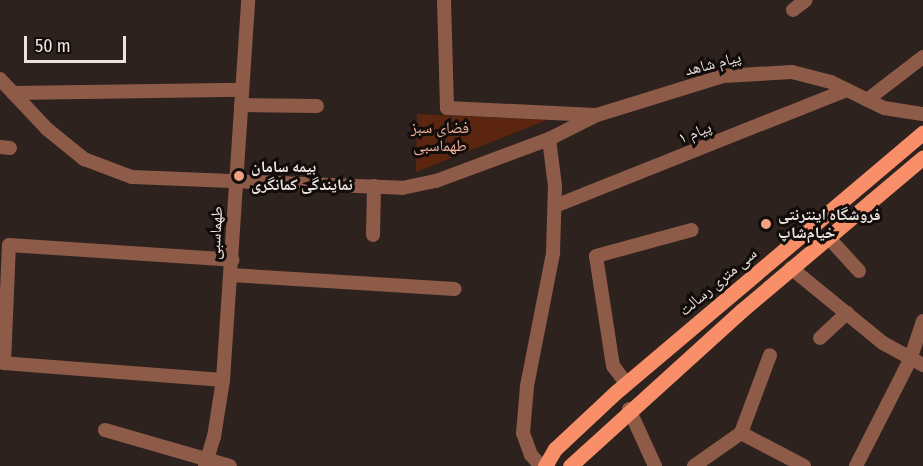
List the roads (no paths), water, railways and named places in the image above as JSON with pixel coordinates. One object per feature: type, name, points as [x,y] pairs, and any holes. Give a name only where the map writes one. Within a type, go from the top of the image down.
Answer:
[{"type":"main road","name":"سی متری رسالت","points":[[543,466],[555,449],[626,383],[923,134]]},
{"type":"main road","points":[[570,466],[629,409],[923,157]]},
{"type":"main road","points":[[729,295],[741,311]]},
{"type":"street","name":"طهماسبی","points":[[206,462],[223,380],[248,0]]},
{"type":"street","points":[[444,0],[447,108],[597,116]]},
{"type":"street","points":[[793,10],[806,0]]},
{"type":"street","points":[[867,100],[923,57]]},
{"type":"street","name":"پیام شاهد","points":[[0,79],[84,159],[132,177],[402,188],[436,181],[549,140],[597,116],[723,76],[757,71],[792,72],[847,90],[884,108],[923,114]]},
{"type":"street","points":[[13,93],[242,90]]},
{"type":"street","name":"۱ پیام","points":[[555,206],[847,90]]},
{"type":"street","points":[[241,105],[317,106]]},
{"type":"street","points":[[543,466],[531,455],[523,433],[527,386],[550,280],[555,206],[554,159],[549,140]]},
{"type":"street","points":[[373,236],[374,186]]},
{"type":"street","points":[[626,383],[613,366],[596,256],[692,230]]},
{"type":"street","points":[[828,237],[859,271]]},
{"type":"street","points":[[223,380],[4,363],[9,245],[232,260]]},
{"type":"street","points":[[791,268],[883,343],[916,363]]},
{"type":"street","points":[[231,275],[455,289]]},
{"type":"street","points":[[820,338],[847,313]]},
{"type":"street","points":[[856,466],[916,363],[923,321]]},
{"type":"street","points":[[694,466],[741,433],[770,355]]},
{"type":"street","points":[[629,409],[655,466]]},
{"type":"street","points":[[105,430],[206,462],[230,466]]},
{"type":"street","points":[[741,433],[798,465]]},
{"type":"place","name":"بیمه سامان نمایندگی کمانگری","points":[[239,176]]},
{"type":"place","name":"فروشگاه اینترنتی خیام‌شاپ","points":[[766,224]]},
{"type":"park label","name":"فضای سبز طهماسبی","points":[[440,137]]}]
